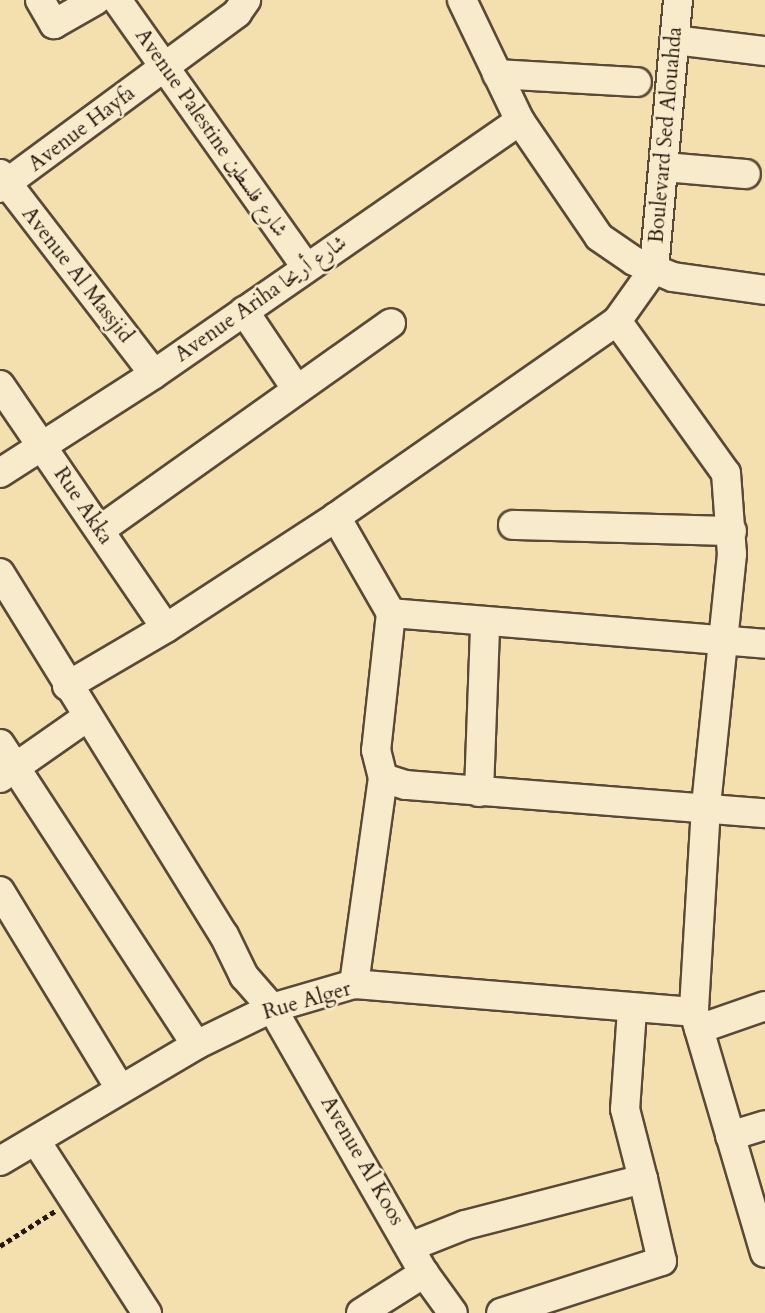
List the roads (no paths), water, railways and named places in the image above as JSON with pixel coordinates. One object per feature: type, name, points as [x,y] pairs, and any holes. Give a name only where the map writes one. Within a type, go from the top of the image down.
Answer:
[{"type":"street","points":[[40,0],[54,24],[96,0]]},
{"type":"street","name":"Avenue Palestine شارع فلسطين","points":[[117,0],[305,266]]},
{"type":"street","name":"Avenue Hayfa","points":[[2,182],[237,13],[246,0]]},
{"type":"street","points":[[462,0],[520,121],[600,237],[654,269],[698,283],[765,289]]},
{"type":"street","name":"Boulevard Sed Alouahda","points":[[654,269],[678,0]]},
{"type":"street","points":[[675,40],[765,51]]},
{"type":"street","points":[[497,74],[637,82]]},
{"type":"street","name":"Avenue Ariha شارع أريحا","points":[[0,473],[154,374],[305,266],[520,121]]},
{"type":"street","points":[[664,167],[746,174]]},
{"type":"street","name":"Avenue Al Massjid","points":[[2,182],[154,374]]},
{"type":"street","points":[[68,687],[166,628],[335,517],[617,321],[654,269]]},
{"type":"street","points":[[244,311],[295,387]]},
{"type":"street","points":[[617,321],[722,465],[732,531],[706,807],[696,1021],[762,1235]]},
{"type":"street","points":[[100,530],[295,387],[391,323]]},
{"type":"street","name":"Rue Akka","points":[[0,385],[166,628]]},
{"type":"street","points":[[335,517],[391,613],[376,750],[383,778],[354,984]]},
{"type":"street","points":[[513,525],[732,531]]},
{"type":"street","name":"Avenue Al Koos","points":[[0,573],[87,718],[224,935],[244,976],[272,1008],[412,1246],[424,1273],[453,1313]]},
{"type":"street","points":[[391,613],[485,625],[765,644]]},
{"type":"street","points":[[479,792],[485,625]]},
{"type":"street","points":[[8,772],[87,718]]},
{"type":"street","points":[[0,744],[8,772],[196,1045]]},
{"type":"street","points":[[383,778],[406,785],[479,792],[765,813]]},
{"type":"street","points":[[0,891],[118,1087]]},
{"type":"street","name":"Rue Alger","points":[[0,1161],[36,1141],[118,1087],[196,1045],[272,1008],[354,984],[632,1010],[696,1021]]},
{"type":"street","points":[[696,1021],[765,1006]]},
{"type":"street","points":[[501,1313],[662,1261],[625,1109],[632,1010]]},
{"type":"street","points":[[730,1136],[765,1125]]},
{"type":"street","points":[[36,1141],[146,1313]]},
{"type":"street","points":[[412,1246],[465,1225],[643,1179]]},
{"type":"street","points":[[361,1313],[424,1273]]}]
